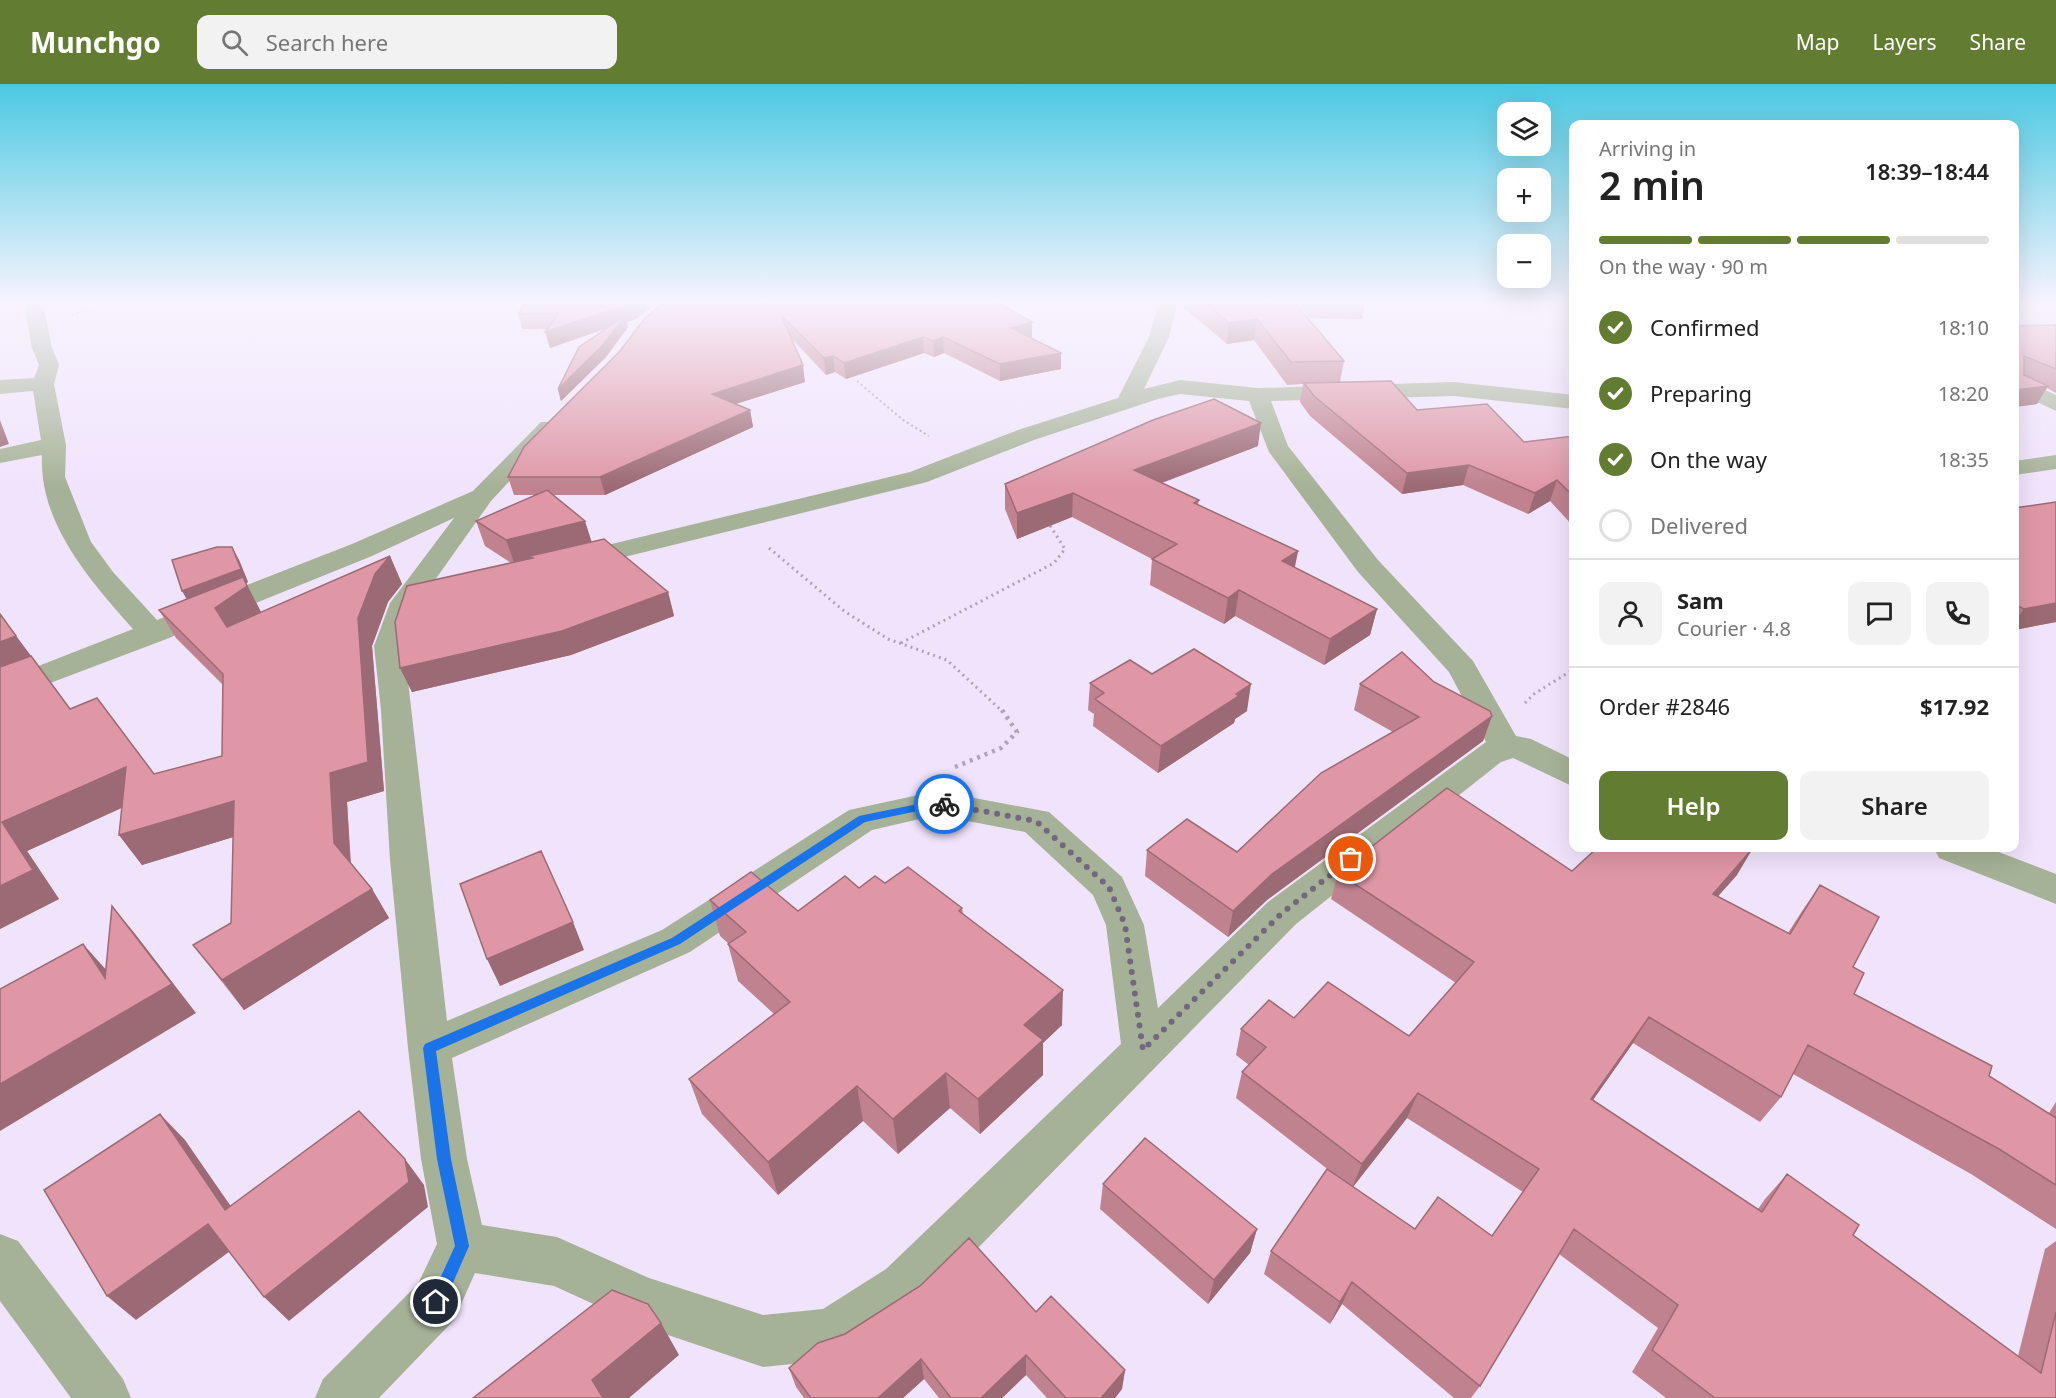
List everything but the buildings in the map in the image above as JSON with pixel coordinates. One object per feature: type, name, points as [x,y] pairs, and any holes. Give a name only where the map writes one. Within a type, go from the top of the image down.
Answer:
[{"type":"street","points":[[49,364],[43,384],[54,446],[53,477],[78,543],[103,578],[154,634]]},
{"type":"street","points":[[1127,401],[1145,364]]},
{"type":"street","points":[[0,387],[43,384]]},
{"type":"street","points":[[2019,385],[2056,404]]},
{"type":"street","points":[[552,567],[918,477],[1127,401],[1180,387],[1258,395],[1454,389],[1569,401]]},
{"type":"street","points":[[1258,395],[1277,447],[1368,566],[1462,668],[1502,739],[1569,772]]},
{"type":"street","points":[[342,1398],[436,1302],[462,1246],[444,1159],[429,1048],[408,860],[397,710],[389,646],[421,599],[438,560],[482,496],[568,408]]},
{"type":"street","points":[[0,456],[54,446]]},
{"type":"street","points":[[2019,467],[2056,462]]},
{"type":"street","points":[[0,692],[154,634],[362,550],[482,496]]},
{"type":"street","points":[[462,1246],[557,1262],[644,1302],[763,1341],[831,1334],[904,1287],[1282,913],[1489,754],[1502,739]]},
{"type":"street","points":[[429,1048],[676,941],[862,819],[937,803],[1036,821],[1109,887],[1125,925],[1143,1050]]},
{"type":"street","points":[[1962,852],[2056,890]]},
{"type":"street","points":[[0,1259],[104,1398]]},
{"type":"path","points":[[857,381],[903,420],[967,459]]},
{"type":"path","points":[[900,644],[1054,563],[1065,549],[1043,516]]},
{"type":"path","points":[[737,520],[844,611],[888,639],[947,660],[1002,710],[1017,732],[1001,748],[945,771]]},
{"type":"path","points":[[1502,739],[1534,694],[1569,672]]},
{"type":"way so far","points":[[944,804],[1036,821],[1109,887],[1125,925],[1143,1050],[1282,913],[1351,859]]},
{"type":"route","points":[[436,1302],[462,1246],[444,1159],[429,1048],[676,941],[862,819],[937,803],[944,804]]}]
